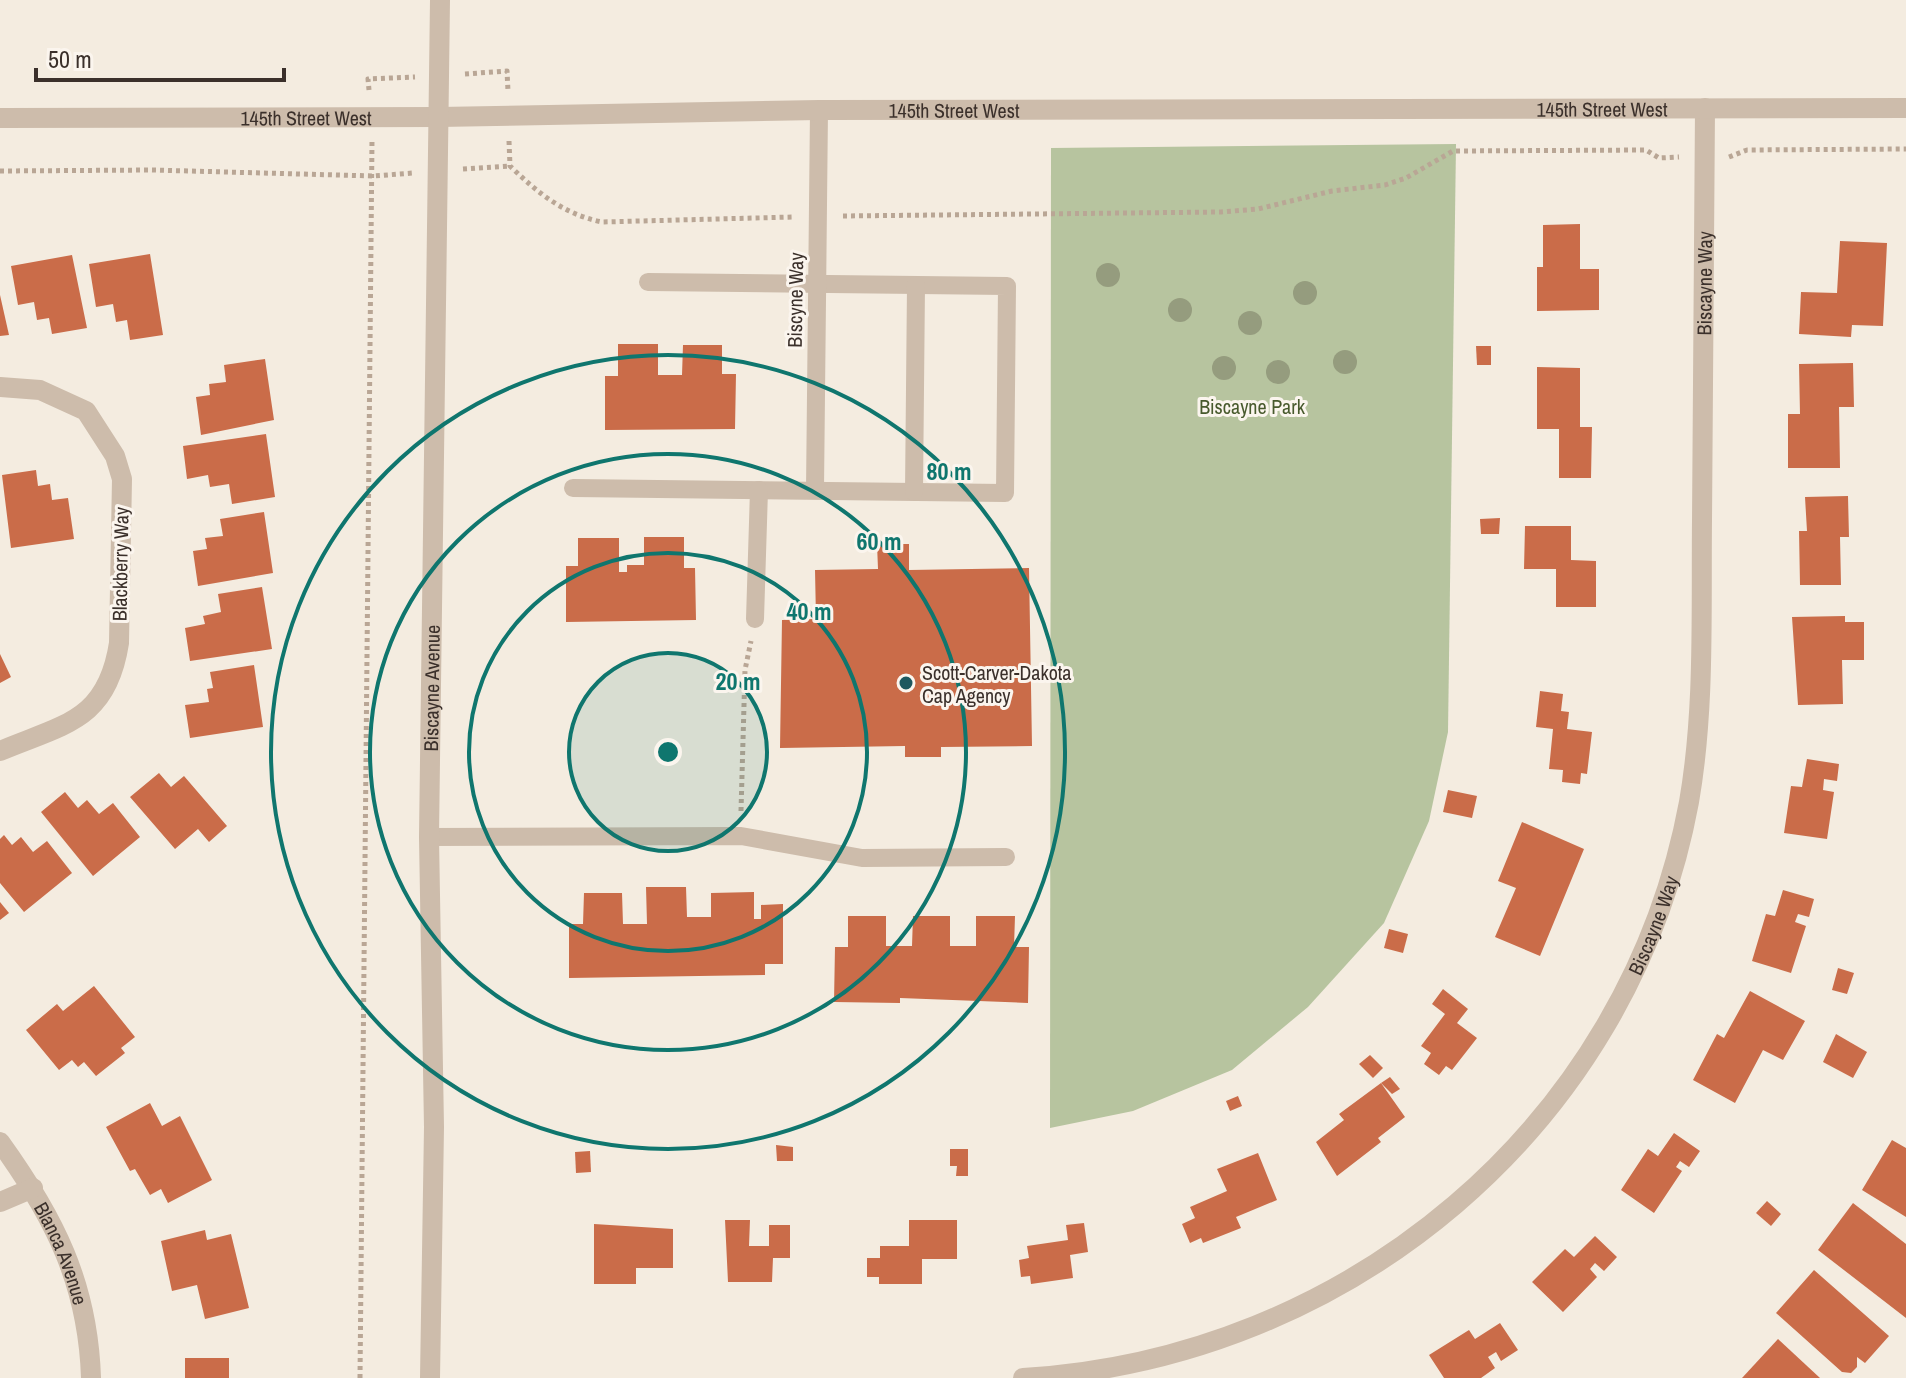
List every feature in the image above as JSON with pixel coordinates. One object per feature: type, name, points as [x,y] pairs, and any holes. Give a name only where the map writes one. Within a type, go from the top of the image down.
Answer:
[{"type":"street","name":"Biscayne Avenue","points":[[430,1378],[434,1127],[429,837],[440,0]]},
{"type":"street","name":"Biscayne Way","points":[[1023,1378],[1131,1366],[1227,1339],[1328,1294],[1380,1262],[1422,1234],[1496,1170],[1568,1082],[1620,1000],[1663,899],[1689,802],[1700,692],[1705,108]]},
{"type":"street","name":"145th Street West","points":[[0,118],[439,117],[819,110],[1906,108]]},
{"type":"street","name":"Blackberry Way","points":[[0,387],[40,390],[86,411],[103,435],[122,479],[119,643],[116,665],[105,693],[89,712],[71,723],[0,751]]},
{"type":"street","name":"Blanca Avenue","points":[[0,1142],[33,1188],[60,1235],[76,1278],[91,1378]]},
{"type":"street","points":[[0,1202],[33,1188]]},
{"type":"lane","name":"Biscyne Way","points":[[815,490],[819,110]]},
{"type":"lane","points":[[573,488],[1005,493],[1007,286],[648,282]]},
{"type":"lane","points":[[914,492],[916,285]]},
{"type":"lane","points":[[755,619],[759,490]]},
{"type":"lane","points":[[429,837],[741,836],[862,858],[1006,857]]},
{"type":"path","points":[[510,166],[560,208],[602,222],[818,216],[1221,212],[1258,209],[1332,191],[1385,185],[1406,178],[1453,151],[1646,150],[1659,158],[1735,158],[1747,150],[1906,149]]},
{"type":"path","points":[[0,171],[152,170],[374,176],[369,274],[360,1378]]},
{"type":"path","points":[[741,836],[745,670],[755,619]]},
{"type":"green space","name":"Biscayne Park","points":[[1456,144],[1448,732],[1429,821],[1384,923],[1308,1007],[1232,1070],[1133,1111],[1050,1128],[1051,148]]},
{"type":"building","points":[[1580,224],[1580,269],[1599,269],[1599,310],[1537,311],[1537,267],[1543,267],[1543,225]]},
{"type":"building","points":[[1840,241],[1887,243],[1883,326],[1852,325],[1851,337],[1799,334],[1801,292],[1837,293]]},
{"type":"building","points":[[150,254],[163,335],[130,340],[127,320],[116,322],[113,304],[96,307],[89,264]]},
{"type":"building","points":[[72,255],[87,328],[52,334],[49,318],[37,320],[34,302],[18,305],[11,266]]},
{"type":"building","points":[[0,295],[9,335],[0,336]]},
{"type":"building","points":[[618,344],[658,344],[658,375],[682,375],[683,345],[722,345],[722,374],[736,374],[735,429],[605,430],[605,376],[618,376]]},
{"type":"building","points":[[1476,346],[1491,346],[1491,365],[1477,365]]},
{"type":"building","points":[[265,359],[274,420],[201,435],[196,397],[210,395],[209,384],[226,382],[224,365]]},
{"type":"building","points":[[1853,363],[1854,407],[1839,407],[1840,468],[1788,468],[1788,414],[1800,414],[1799,364]]},
{"type":"building","points":[[1537,367],[1580,368],[1580,427],[1592,427],[1591,478],[1559,478],[1559,429],[1537,429]]},
{"type":"building","points":[[266,434],[275,497],[232,504],[229,484],[210,487],[208,475],[187,479],[183,446]]},
{"type":"building","points":[[36,470],[38,486],[50,484],[52,500],[68,498],[74,539],[11,548],[2,475]]},
{"type":"building","points":[[1848,496],[1849,537],[1840,537],[1841,585],[1800,585],[1799,531],[1807,531],[1805,497]]},
{"type":"building","points":[[264,512],[273,573],[198,586],[193,551],[207,549],[205,538],[223,536],[220,519]]},
{"type":"building","points":[[1500,518],[1499,534],[1481,534],[1480,519]]},
{"type":"building","points":[[1525,526],[1571,526],[1571,560],[1596,561],[1596,607],[1556,607],[1556,569],[1524,569]]},
{"type":"building","points":[[644,537],[684,537],[684,568],[695,568],[696,620],[566,622],[566,566],[578,566],[578,538],[619,538],[619,572],[627,572],[627,565],[644,565]]},
{"type":"building","name":"Scott-Carver-Dakota Cap Agency","points":[[877,544],[909,544],[909,570],[1029,568],[1032,746],[941,747],[941,757],[905,757],[905,746],[780,748],[782,620],[816,619],[815,570],[878,569]]},
{"type":"building","points":[[262,587],[272,649],[190,661],[185,628],[205,624],[203,616],[221,612],[218,594]]},
{"type":"building","points":[[1845,616],[1845,622],[1864,622],[1864,660],[1842,660],[1843,704],[1798,705],[1792,617]]},
{"type":"building","points":[[0,654],[11,677],[0,683]]},
{"type":"building","points":[[254,665],[263,727],[190,738],[185,705],[209,702],[207,689],[213,688],[210,672]]},
{"type":"building","points":[[1540,691],[1563,694],[1561,711],[1569,712],[1567,729],[1592,732],[1587,774],[1581,773],[1580,784],[1562,782],[1563,770],[1549,769],[1553,729],[1536,727]]},
{"type":"building","points":[[1807,759],[1839,764],[1837,781],[1824,779],[1823,790],[1834,792],[1827,839],[1784,833],[1791,786],[1802,787]]},
{"type":"building","points":[[159,773],[171,787],[184,776],[227,826],[209,842],[198,829],[175,849],[130,797]]},
{"type":"building","points":[[1448,790],[1477,796],[1472,818],[1443,812]]},
{"type":"building","points":[[65,792],[78,808],[87,800],[99,814],[113,803],[140,837],[93,876],[41,812]]},
{"type":"building","points":[[1522,822],[1584,849],[1540,956],[1495,937],[1516,888],[1498,881]]},
{"type":"building","points":[[4,835],[12,845],[21,837],[33,852],[47,841],[72,873],[24,912],[0,883],[0,839]]},
{"type":"building","points":[[646,887],[686,887],[687,917],[711,917],[711,893],[754,892],[754,919],[761,919],[761,905],[783,904],[783,964],[765,964],[765,975],[569,978],[569,924],[583,924],[584,893],[622,893],[623,924],[647,924]]},
{"type":"building","points":[[1783,890],[1814,899],[1809,917],[1798,914],[1795,922],[1806,926],[1791,973],[1752,961],[1766,914],[1775,916]]},
{"type":"building","points":[[0,902],[9,913],[0,920]]},
{"type":"building","points":[[848,916],[886,916],[886,946],[912,946],[913,916],[950,916],[950,946],[976,946],[976,916],[1015,916],[1014,947],[1029,947],[1028,1003],[900,998],[900,1003],[834,1002],[835,947],[848,947]]},
{"type":"building","points":[[1389,929],[1408,934],[1403,953],[1384,948]]},
{"type":"building","points":[[1838,968],[1854,973],[1847,994],[1832,990]]},
{"type":"building","points":[[94,986],[135,1037],[121,1048],[125,1053],[96,1076],[84,1062],[78,1067],[72,1060],[59,1070],[26,1030],[57,1004],[63,1011]]},
{"type":"building","points":[[1443,989],[1468,1009],[1457,1023],[1477,1038],[1452,1070],[1446,1066],[1439,1075],[1424,1064],[1431,1053],[1421,1046],[1445,1014],[1432,1004]]},
{"type":"building","points":[[1750,991],[1805,1021],[1783,1060],[1763,1050],[1735,1103],[1693,1080],[1717,1034],[1724,1038]]},
{"type":"building","points":[[1836,1034],[1867,1052],[1853,1078],[1823,1062]]},
{"type":"building","points":[[1370,1055],[1383,1068],[1373,1078],[1359,1064]]},
{"type":"building","points":[[1390,1077],[1400,1089],[1392,1094],[1381,1083]]},
{"type":"building","points":[[1381,1083],[1405,1117],[1378,1138],[1381,1142],[1337,1176],[1316,1142],[1344,1120],[1339,1114]]},
{"type":"building","points":[[1238,1096],[1242,1106],[1230,1111],[1226,1101]]},
{"type":"building","points":[[150,1103],[162,1126],[180,1116],[212,1180],[168,1203],[161,1189],[150,1195],[135,1169],[130,1171],[106,1127]]},
{"type":"building","points":[[1674,1133],[1700,1151],[1689,1167],[1680,1161],[1676,1167],[1682,1171],[1654,1213],[1621,1190],[1648,1149],[1658,1156]]},
{"type":"building","points":[[1892,1140],[1906,1148],[1906,1217],[1862,1190]]},
{"type":"building","points":[[776,1145],[793,1147],[793,1161],[777,1161]]},
{"type":"building","points":[[950,1149],[968,1149],[968,1176],[956,1176],[957,1166],[950,1166]]},
{"type":"building","points":[[590,1151],[591,1172],[576,1173],[575,1152]]},
{"type":"building","points":[[1258,1153],[1277,1200],[1236,1217],[1241,1228],[1203,1243],[1201,1238],[1190,1243],[1182,1224],[1195,1218],[1190,1207],[1227,1191],[1217,1169]]},
{"type":"building","points":[[1767,1201],[1781,1214],[1771,1226],[1756,1213]]},
{"type":"building","points":[[1853,1203],[1906,1244],[1906,1318],[1818,1250]]},
{"type":"building","points":[[725,1220],[750,1220],[749,1246],[769,1246],[769,1225],[790,1225],[790,1258],[773,1258],[772,1282],[728,1282]]},
{"type":"building","points":[[909,1220],[957,1220],[957,1259],[922,1259],[922,1284],[879,1284],[879,1277],[867,1277],[867,1258],[880,1258],[880,1246],[909,1246]]},
{"type":"building","points":[[1084,1223],[1088,1252],[1070,1255],[1073,1278],[1031,1284],[1030,1276],[1021,1277],[1019,1260],[1029,1258],[1027,1246],[1068,1240],[1066,1225]]},
{"type":"building","points":[[594,1224],[673,1229],[673,1268],[636,1268],[636,1284],[594,1284]]},
{"type":"building","points":[[205,1230],[207,1240],[231,1234],[249,1308],[205,1319],[197,1285],[172,1291],[161,1241]]},
{"type":"building","points":[[1595,1236],[1617,1257],[1604,1271],[1595,1263],[1590,1269],[1597,1277],[1563,1312],[1532,1282],[1565,1249],[1574,1257]]},
{"type":"building","points":[[1814,1270],[1889,1336],[1865,1363],[1857,1357],[1857,1367],[1851,1373],[1842,1372],[1776,1313]]},
{"type":"building","points":[[1500,1323],[1518,1350],[1501,1361],[1496,1352],[1488,1357],[1495,1368],[1481,1378],[1444,1378],[1429,1355],[1469,1330],[1475,1339]]},
{"type":"building","points":[[1778,1339],[1820,1378],[1742,1378]]},
{"type":"building","points":[[185,1358],[229,1358],[229,1378],[185,1378]]},
{"type":"place","name":"Scott-Carver-Dakota Cap Agency","points":[[906,683]]}]
